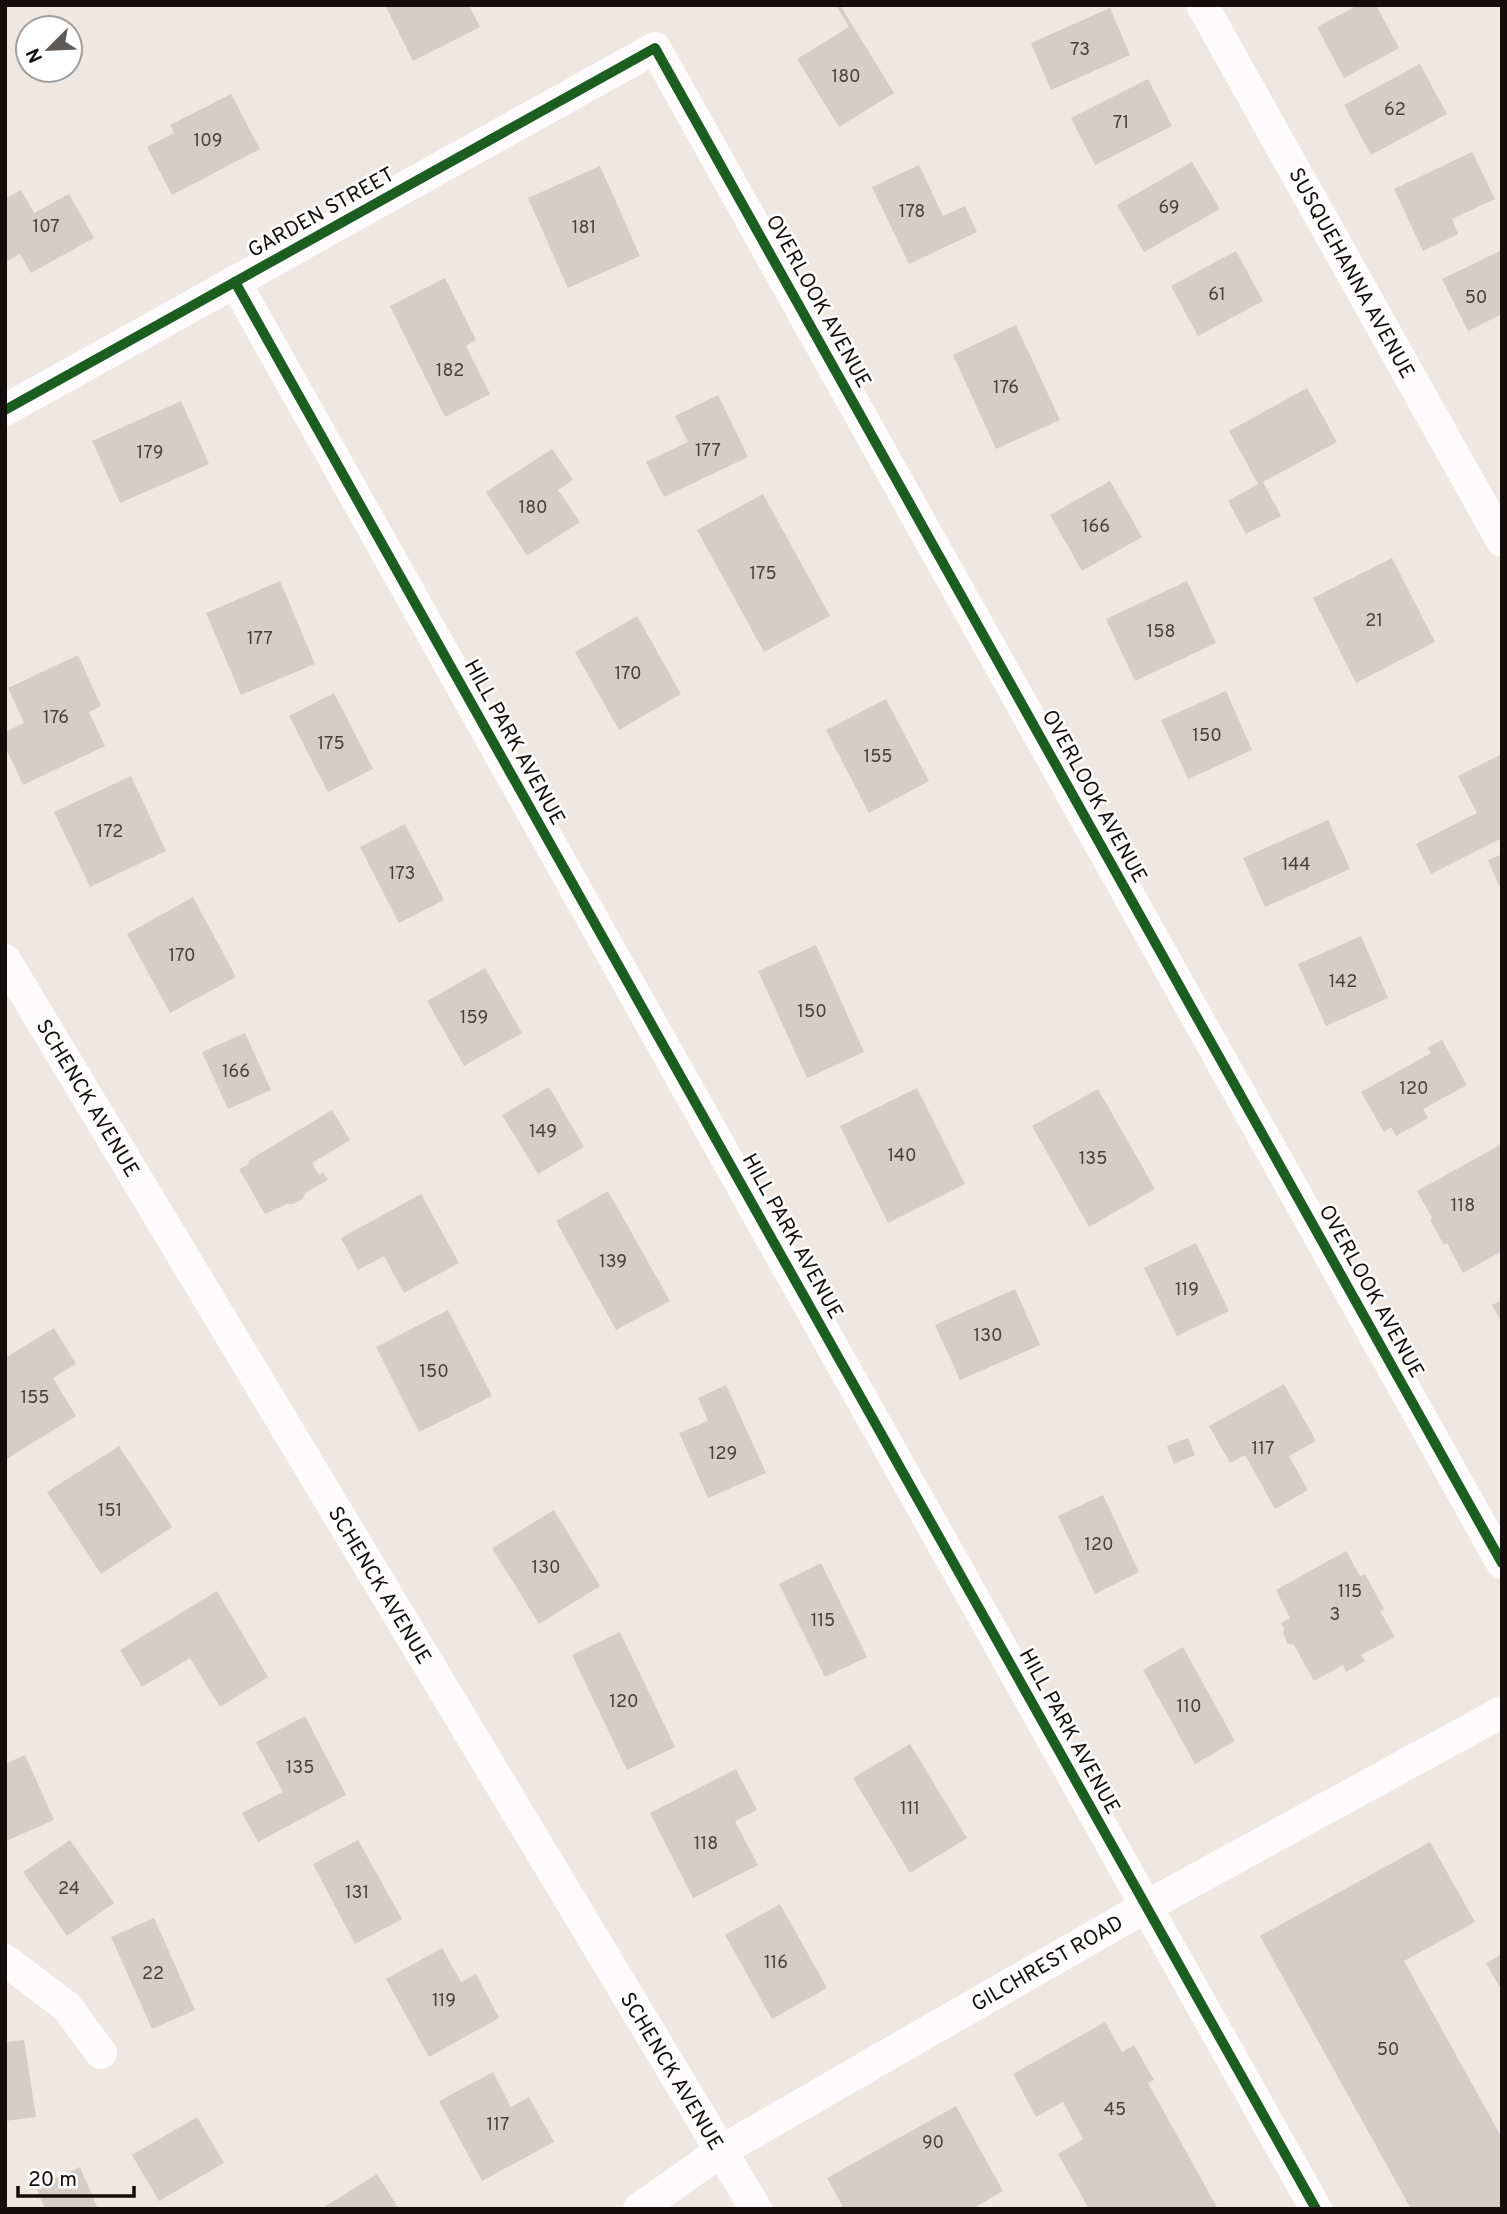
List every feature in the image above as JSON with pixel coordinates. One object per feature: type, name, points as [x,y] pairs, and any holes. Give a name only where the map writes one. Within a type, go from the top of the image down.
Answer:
[{"type":"street","name":"SUSQUEHANNA AVENUE","points":[[1202,5],[1502,541]]},
{"type":"street","name":"GARDEN STREET","points":[[5,410],[655,48]]},
{"type":"street","name":"OVERLOOK AVENUE","points":[[655,48],[1502,1563]]},
{"type":"street","name":"HILL PARK AVENUE","points":[[236,282],[1316,2209]]},
{"type":"street","name":"SCHENCK AVENUE","points":[[5,960],[756,2209]]},
{"type":"street","name":"GILCHREST ROAD","points":[[639,2209],[720,2151],[1147,1906],[1502,1712]]},
{"type":"street","points":[[5,1960],[67,2007],[101,2053]]},
{"type":"building","points":[[385,5],[469,5],[480,27],[413,61]]},
{"type":"building","points":[[836,5],[840,5],[894,93],[839,127],[797,59],[849,27]]},
{"type":"building","points":[[1358,5],[1376,5],[1399,48],[1344,78],[1317,27]]},
{"type":"building","points":[[1110,8],[1130,55],[1051,90],[1031,43]]},
{"type":"building","points":[[1420,64],[1447,114],[1371,155],[1344,105]]},
{"type":"building","points":[[1148,79],[1172,126],[1095,165],[1071,118]]},
{"type":"building","points":[[231,94],[260,149],[172,195],[147,147],[174,133],[170,125]]},
{"type":"building","points":[[1472,152],[1495,199],[1452,219],[1458,234],[1423,251],[1394,189]]},
{"type":"building","points":[[1192,162],[1220,209],[1144,252],[1117,205]]},
{"type":"building","points":[[919,165],[943,216],[965,206],[977,232],[909,264],[872,187]]},
{"type":"building","points":[[600,166],[640,256],[568,288],[528,198]]},
{"type":"building","points":[[21,190],[34,213],[69,194],[94,238],[31,273],[20,254],[5,262],[5,199]]},
{"type":"building","points":[[1502,250],[1502,314],[1468,331],[1442,279]]},
{"type":"building","points":[[1236,251],[1263,301],[1198,336],[1171,286]]},
{"type":"building","points":[[445,278],[476,340],[466,346],[490,394],[445,417],[390,306]]},
{"type":"building","points":[[1016,325],[1060,420],[996,449],[953,355]]},
{"type":"building","points":[[1307,388],[1337,442],[1263,482],[1281,516],[1246,534],[1228,501],[1258,484],[1229,431]]},
{"type":"building","points":[[718,395],[748,457],[664,497],[646,462],[688,442],[675,416]]},
{"type":"building","points":[[181,401],[209,464],[120,503],[92,441]]},
{"type":"building","points":[[552,449],[573,480],[558,490],[580,522],[527,556],[486,492]]},
{"type":"building","points":[[1110,481],[1142,537],[1082,571],[1050,515]]},
{"type":"building","points":[[763,494],[830,616],[764,652],[697,530]]},
{"type":"building","points":[[1392,558],[1435,642],[1356,683],[1313,598]]},
{"type":"building","points":[[280,581],[315,664],[241,695],[206,613]]},
{"type":"building","points":[[1187,581],[1216,643],[1135,681],[1106,619]]},
{"type":"building","points":[[637,616],[681,694],[619,730],[575,652]]},
{"type":"building","points":[[78,655],[101,706],[89,712],[105,746],[23,785],[5,746],[5,732],[24,723],[8,688]]},
{"type":"building","points":[[1226,691],[1252,750],[1188,779],[1161,720]]},
{"type":"building","points":[[334,693],[373,769],[328,792],[289,716]]},
{"type":"building","points":[[886,699],[929,781],[869,813],[826,730]]},
{"type":"building","points":[[1502,754],[1502,838],[1431,874],[1416,844],[1477,813],[1458,776]]},
{"type":"building","points":[[131,776],[166,851],[90,887],[54,812]]},
{"type":"building","points":[[1328,820],[1350,869],[1265,907],[1243,858]]},
{"type":"building","points":[[405,824],[444,900],[399,923],[360,847]]},
{"type":"building","points":[[1502,854],[1502,892],[1488,860]]},
{"type":"building","points":[[193,897],[236,977],[170,1013],[127,934]]},
{"type":"building","points":[[1361,936],[1388,998],[1326,1026],[1298,964]]},
{"type":"building","points":[[816,945],[864,1052],[807,1078],[758,971]]},
{"type":"building","points":[[485,968],[522,1033],[464,1066],[427,1001]]},
{"type":"building","points":[[245,1033],[271,1090],[228,1109],[202,1052]]},
{"type":"building","points":[[1442,1040],[1467,1085],[1423,1109],[1428,1118],[1396,1136],[1391,1127],[1384,1132],[1361,1092],[1431,1053],[1427,1048]]},
{"type":"building","points":[[549,1087],[584,1147],[538,1174],[502,1115]]},
{"type":"building","points":[[917,1088],[965,1184],[888,1223],[840,1126]]},
{"type":"building","points":[[1098,1089],[1155,1189],[1089,1227],[1032,1126]]},
{"type":"building","points":[[332,1110],[350,1140],[312,1163],[319,1175],[323,1172],[328,1180],[305,1193],[303,1199],[265,1214],[239,1169]]},
{"type":"building","points":[[1502,1144],[1502,1251],[1463,1273],[1447,1243],[1444,1245],[1417,1191]]},
{"type":"building","points":[[608,1191],[670,1301],[616,1330],[556,1221]]},
{"type":"building","points":[[421,1194],[459,1263],[404,1293],[384,1256],[358,1270],[341,1238]]},
{"type":"building","points":[[1196,1243],[1229,1311],[1177,1336],[1144,1268]]},
{"type":"building","points":[[1015,1289],[1040,1345],[960,1380],[935,1325]]},
{"type":"building","points":[[1502,1300],[1502,1323],[1492,1305]]},
{"type":"building","points":[[448,1310],[492,1396],[419,1432],[376,1347]]},
{"type":"building","points":[[54,1328],[76,1364],[53,1378],[76,1416],[5,1460],[5,1358]]},
{"type":"building","points":[[1284,1384],[1316,1441],[1289,1456],[1308,1490],[1275,1509],[1245,1455],[1230,1463],[1209,1426]]},
{"type":"building","points":[[726,1385],[766,1473],[708,1498],[679,1433],[708,1421],[698,1398]]},
{"type":"building","points":[[1188,1438],[1195,1455],[1174,1464],[1167,1446]]},
{"type":"building","points":[[119,1446],[172,1527],[101,1574],[47,1492]]},
{"type":"building","points":[[1103,1495],[1139,1572],[1095,1594],[1058,1516]]},
{"type":"building","points":[[554,1510],[600,1586],[539,1624],[492,1548]]},
{"type":"building","points":[[1346,1551],[1360,1576],[1365,1574],[1384,1609],[1380,1611],[1395,1637],[1361,1655],[1365,1661],[1346,1672],[1343,1665],[1314,1681],[1294,1645],[1288,1644],[1283,1633],[1281,1623],[1290,1618],[1276,1590]]},
{"type":"building","points":[[821,1563],[867,1657],[825,1677],[779,1584]]},
{"type":"building","points":[[217,1591],[268,1677],[220,1707],[190,1658],[142,1687],[120,1650]]},
{"type":"building","points":[[620,1632],[675,1747],[627,1770],[572,1655]]},
{"type":"building","points":[[1183,1647],[1235,1741],[1195,1764],[1143,1670]]},
{"type":"building","points":[[305,1716],[346,1795],[258,1842],[242,1813],[283,1792],[256,1742]]},
{"type":"building","points":[[910,1744],[967,1838],[910,1873],[853,1778]]},
{"type":"building","points":[[25,1755],[54,1820],[6,1841],[5,1764]]},
{"type":"building","points":[[736,1769],[757,1810],[735,1821],[758,1865],[693,1898],[650,1813]]},
{"type":"building","points":[[70,1840],[114,1903],[67,1936],[23,1872]]},
{"type":"building","points":[[358,1840],[402,1919],[355,1944],[313,1864]]},
{"type":"building","points":[[1430,1842],[1475,1922],[1404,1961],[1502,2138],[1502,2209],[1411,2209],[1260,1936]]},
{"type":"building","points":[[780,1904],[827,1988],[772,2019],[725,1935]]},
{"type":"building","points":[[154,1918],[195,2010],[152,2029],[111,1937]]},
{"type":"building","points":[[442,1948],[461,1982],[476,1974],[499,2018],[429,2057],[386,1979]]},
{"type":"building","points":[[1502,1954],[1502,1991],[1486,1963]]},
{"type":"building","points":[[1105,2022],[1122,2052],[1134,2045],[1154,2080],[1148,2083],[1218,2209],[1089,2209],[1058,2154],[1083,2139],[1063,2102],[1036,2117],[1013,2074]]},
{"type":"building","points":[[24,2040],[36,2117],[5,2121],[5,2042]]},
{"type":"building","points":[[493,2072],[511,2107],[529,2097],[554,2142],[482,2181],[439,2101]]},
{"type":"building","points":[[956,2106],[1003,2191],[972,2209],[844,2209],[827,2178]]},
{"type":"building","points":[[197,2117],[224,2163],[159,2201],[132,2155]]},
{"type":"building","points":[[80,2167],[98,2209],[45,2209],[36,2187]]},
{"type":"building","points":[[377,2174],[399,2209],[321,2209]]},
{"type":"cycle path","points":[[5,410],[655,48],[1502,1563]]},
{"type":"cycle path","points":[[235,282],[1316,2209]]}]
